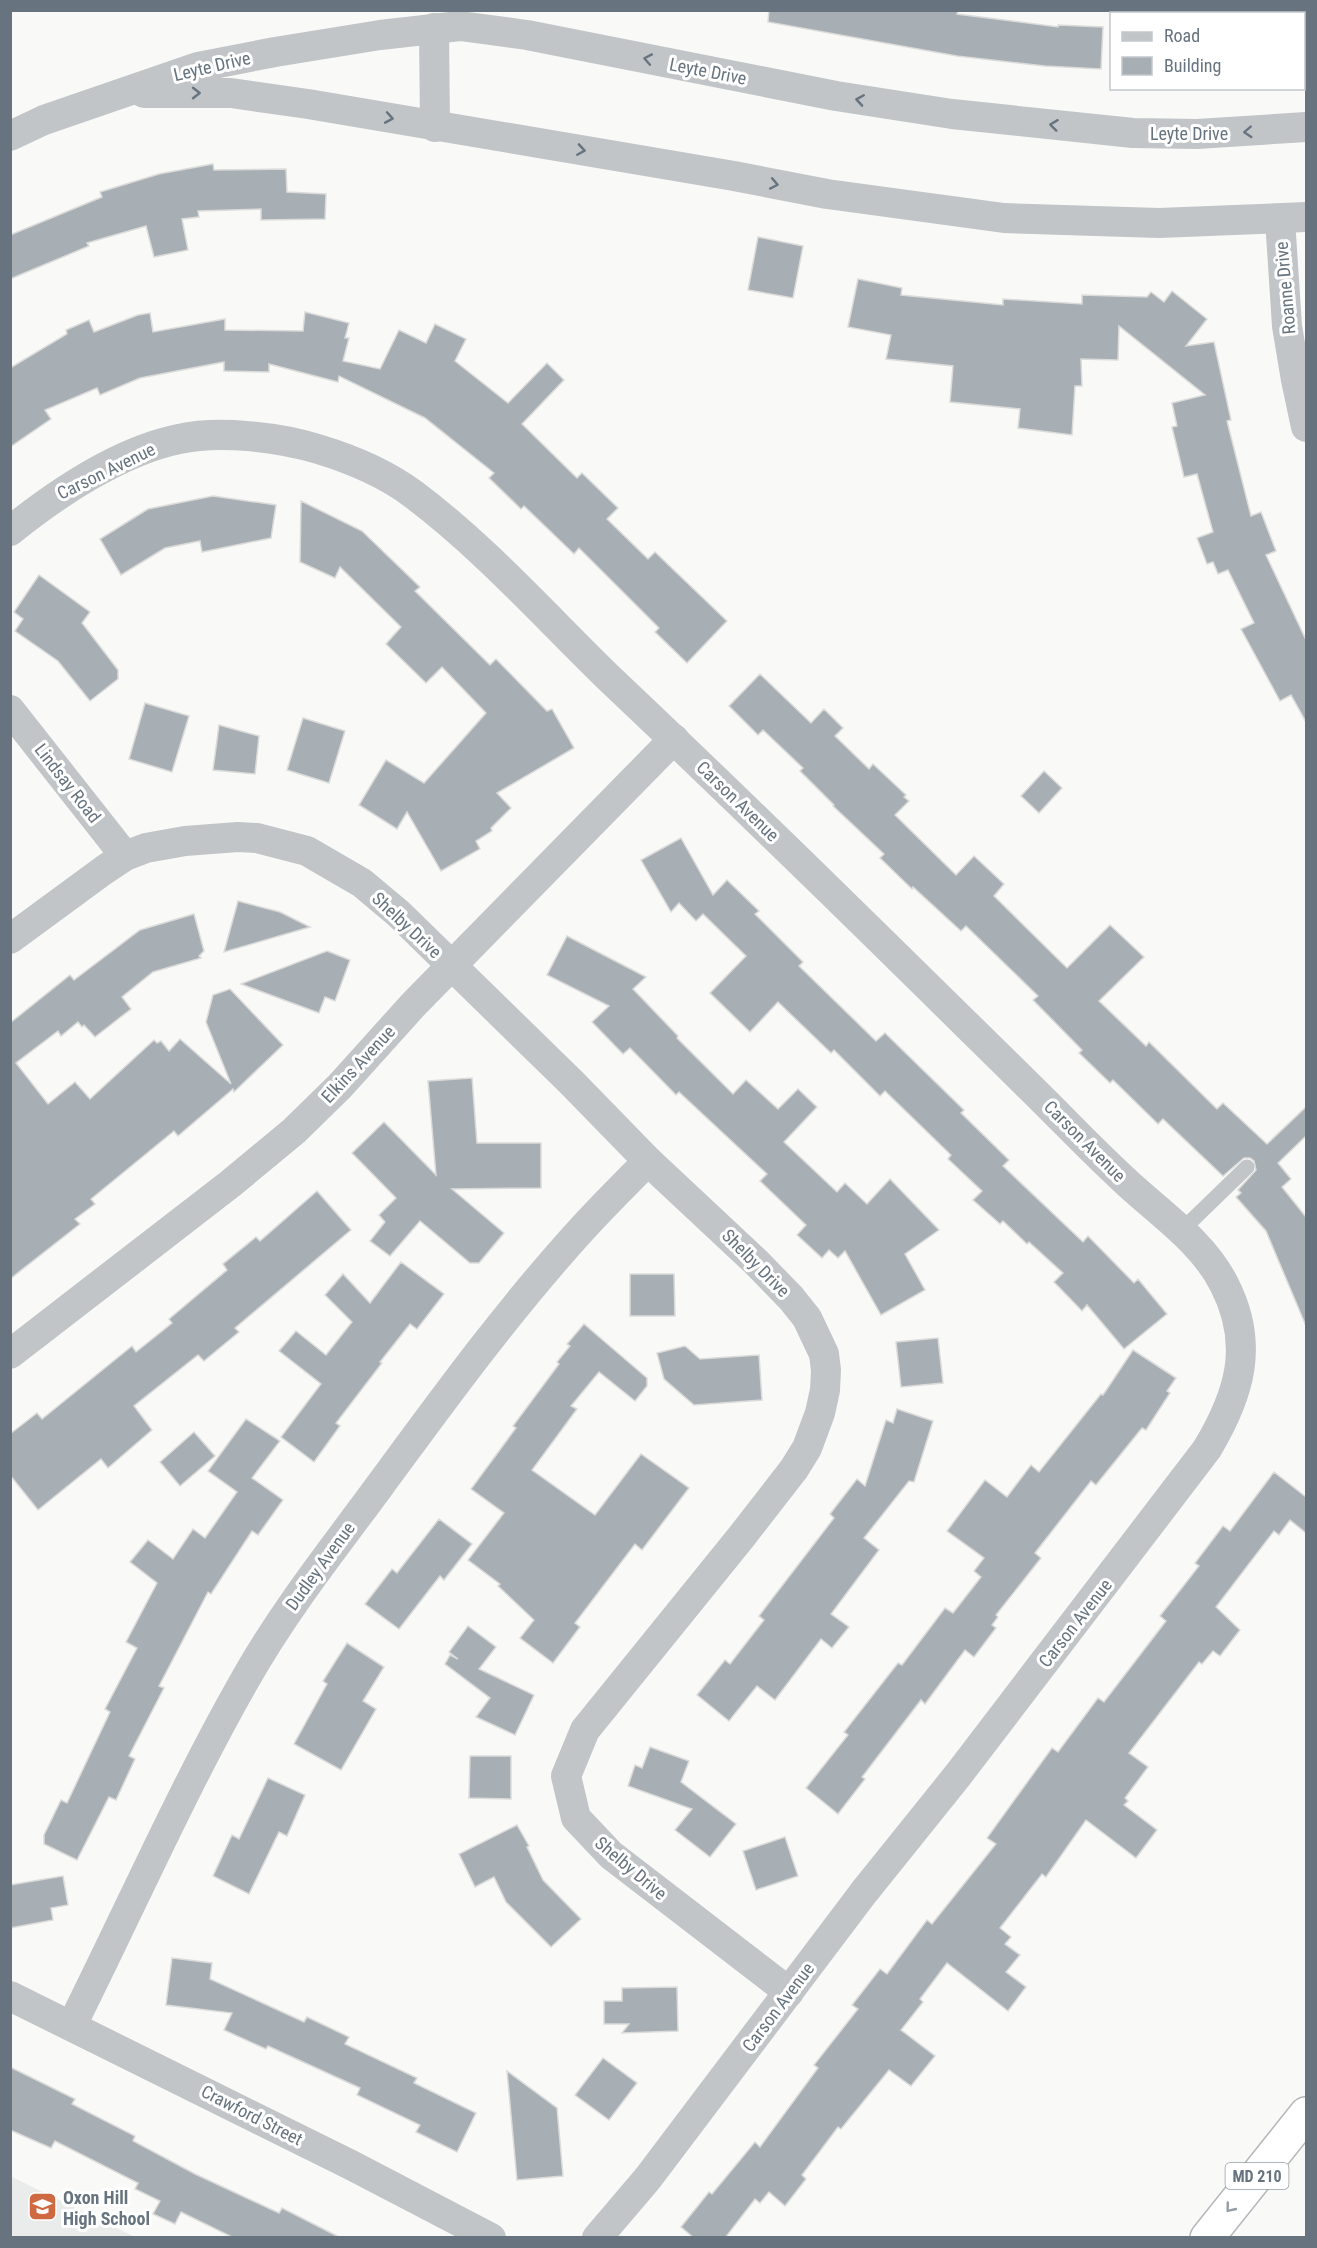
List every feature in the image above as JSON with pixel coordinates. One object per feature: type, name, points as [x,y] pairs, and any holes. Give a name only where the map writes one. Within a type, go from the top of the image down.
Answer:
[{"type":"highway","name":"MD 210","points":[[1207,2238],[1306,2114]]},
{"type":"street","name":"Leyte Drive","points":[[10,136],[44,120],[198,67],[275,52],[460,26],[498,30],[836,96],[952,114],[1133,133],[1197,134],[1306,127]]},
{"type":"street","points":[[434,28],[435,127]]},
{"type":"street","name":"Leyte Drive","points":[[117,94],[231,93],[723,174],[827,194],[1004,218],[1159,223],[1293,218]]},
{"type":"street","name":"Roanne Drive","points":[[1293,218],[1287,326],[1306,427]]},
{"type":"street","name":"Carson Avenue","points":[[10,531],[48,500],[78,483],[139,452],[180,438],[245,436],[287,441],[322,450],[374,470],[414,495],[486,558],[841,900],[1121,1178],[1181,1231],[1210,1262],[1221,1278],[1235,1309],[1242,1355],[1241,1373],[1219,1429],[1207,1449],[958,1775],[864,1892],[648,2178],[597,2238]]},
{"type":"street","name":"Lindsay Road","points":[[10,710],[125,856]]},
{"type":"street","name":"Elkins Avenue","points":[[10,1354],[285,1139],[340,1086],[377,1043],[674,739]]},
{"type":"street","name":"Shelby Drive","points":[[10,939],[125,856],[146,848],[238,837],[257,838],[292,846],[326,860],[362,884],[399,914],[572,1083],[648,1161],[756,1262],[807,1318],[824,1354],[826,1370],[825,1390],[807,1448],[794,1469],[742,1536],[585,1731],[566,1776],[576,1818],[611,1855],[789,1992]]},
{"type":"street","name":"Dudley Avenue","points":[[72,2025],[183,1797],[246,1678],[292,1602],[413,1439],[492,1338],[582,1229],[648,1161]]},
{"type":"street","name":"Crawford Street","points":[[10,1996],[72,2025],[491,2238]]},
{"type":"lane","points":[[1181,1231],[1247,1167]]},
{"type":"shaded area","name":"Oxon Hill High School","points":[[12,2177],[135,2237],[11,2237]]},
{"type":"building","points":[[769,10],[958,10],[957,14],[1058,27],[1058,25],[1103,27],[1101,69],[1045,66],[957,56],[768,22]]},
{"type":"building","points":[[213,164],[214,170],[286,169],[287,192],[326,194],[325,219],[261,220],[261,209],[198,211],[199,217],[182,219],[188,250],[154,257],[146,226],[87,243],[89,246],[10,279],[10,235],[102,197],[100,192],[159,174]]},
{"type":"building","points":[[758,237],[803,246],[793,298],[748,290]]},
{"type":"building","points":[[858,279],[902,288],[901,295],[1003,305],[1003,299],[1082,304],[1082,295],[1147,297],[1151,292],[1164,302],[1172,291],[1207,319],[1186,346],[1214,342],[1231,420],[1227,421],[1251,516],[1261,512],[1276,551],[1266,555],[1306,640],[1306,722],[1291,695],[1280,701],[1241,629],[1254,623],[1228,570],[1218,574],[1213,562],[1207,564],[1197,538],[1213,532],[1197,474],[1184,477],[1172,427],[1177,426],[1172,403],[1205,395],[1119,326],[1118,360],[1081,359],[1082,386],[1075,386],[1072,435],[1018,428],[1020,409],[950,402],[953,366],[886,359],[891,335],[848,327]]},
{"type":"building","points":[[305,312],[349,323],[345,338],[349,338],[343,361],[380,369],[399,330],[426,343],[435,324],[466,339],[455,361],[508,403],[547,363],[564,380],[522,424],[577,478],[582,473],[618,508],[607,519],[648,559],[655,552],[727,621],[687,663],[655,632],[659,628],[579,548],[574,554],[524,506],[521,509],[489,478],[494,473],[425,418],[339,376],[338,382],[269,364],[269,372],[224,371],[224,362],[140,378],[100,395],[97,388],[45,410],[51,419],[10,447],[10,368],[67,334],[66,330],[89,320],[94,332],[138,315],[150,313],[153,332],[225,319],[225,330],[303,331]]},
{"type":"building","points":[[213,496],[276,505],[271,538],[202,552],[200,541],[165,548],[121,575],[100,539],[148,509]]},
{"type":"building","points":[[301,501],[362,531],[420,587],[415,591],[490,665],[496,659],[547,711],[552,709],[574,748],[497,793],[511,808],[491,828],[492,831],[476,841],[480,849],[441,871],[407,812],[397,829],[359,805],[386,760],[424,783],[486,713],[442,667],[426,683],[386,644],[401,627],[340,567],[335,578],[300,562]]},
{"type":"building","points":[[39,575],[90,612],[82,623],[118,670],[118,679],[90,701],[58,661],[15,631],[23,619],[14,612]]},
{"type":"building","points":[[760,674],[811,723],[824,709],[843,728],[835,736],[869,769],[873,764],[906,795],[904,797],[909,801],[895,815],[956,875],[974,856],[1004,884],[994,896],[1067,968],[1110,925],[1144,957],[1099,1001],[1146,1046],[1149,1042],[1217,1109],[1223,1103],[1267,1144],[1306,1107],[1306,1136],[1278,1163],[1291,1179],[1282,1187],[1306,1217],[1306,1326],[1266,1231],[1236,1197],[1241,1193],[1238,1190],[1256,1170],[1254,1161],[1244,1158],[1223,1176],[1163,1119],[1158,1124],[1113,1080],[1110,1083],[1079,1053],[1082,1050],[1033,1000],[1038,996],[966,926],[961,931],[880,858],[884,854],[800,771],[803,768],[763,730],[758,735],[729,706]]},
{"type":"building","points":[[145,703],[189,716],[172,772],[129,759]]},
{"type":"building","points":[[303,718],[345,731],[329,783],[287,770]]},
{"type":"building","points":[[219,725],[259,736],[255,774],[213,770]]},
{"type":"building","points":[[1044,771],[1062,788],[1039,813],[1021,796]]},
{"type":"building","points":[[681,838],[713,895],[727,880],[759,911],[755,914],[803,962],[799,966],[876,1041],[885,1033],[964,1110],[961,1113],[1009,1160],[1003,1166],[1083,1242],[1088,1236],[1134,1283],[1138,1279],[1167,1314],[1124,1349],[1087,1305],[1082,1311],[1054,1282],[1063,1273],[1029,1242],[1027,1244],[1003,1221],[1000,1224],[973,1200],[982,1191],[948,1159],[951,1155],[885,1091],[880,1096],[834,1050],[831,1053],[778,1002],[750,1032],[710,993],[746,956],[703,914],[696,921],[679,903],[671,912],[641,860]]},
{"type":"building","points":[[238,901],[280,912],[310,927],[224,952]]},
{"type":"building","points":[[194,914],[204,951],[199,956],[201,958],[153,972],[122,997],[131,1009],[95,1037],[78,1022],[61,1036],[58,1031],[16,1063],[48,1104],[75,1082],[90,1099],[154,1040],[157,1043],[161,1041],[169,1051],[180,1039],[231,1084],[206,1022],[213,995],[230,989],[283,1045],[234,1092],[233,1089],[178,1136],[174,1131],[91,1199],[95,1204],[75,1219],[80,1224],[10,1279],[10,1023],[70,975],[74,980],[140,930]]},
{"type":"building","points":[[567,936],[646,977],[633,989],[678,1036],[677,1038],[733,1094],[746,1080],[778,1109],[798,1089],[817,1107],[784,1142],[837,1192],[845,1183],[867,1204],[890,1179],[939,1230],[905,1254],[925,1290],[881,1315],[845,1251],[838,1258],[829,1250],[822,1258],[797,1235],[806,1225],[760,1181],[767,1174],[679,1092],[676,1095],[630,1048],[623,1054],[592,1022],[609,1006],[547,975]]},
{"type":"building","points":[[327,951],[350,960],[335,1001],[325,997],[319,1013],[241,984]]},
{"type":"building","points":[[472,1078],[477,1143],[541,1143],[541,1188],[452,1189],[504,1233],[479,1263],[470,1263],[420,1221],[390,1256],[370,1241],[385,1222],[379,1215],[396,1198],[352,1153],[384,1122],[436,1175],[428,1081]]},
{"type":"building","points":[[317,1191],[351,1230],[235,1328],[239,1332],[204,1361],[198,1355],[134,1406],[152,1430],[108,1468],[101,1459],[38,1510],[10,1475],[10,1434],[37,1413],[42,1419],[132,1346],[136,1352],[172,1323],[169,1319],[227,1270],[223,1264],[256,1237],[260,1241]]},
{"type":"building","points":[[401,1262],[444,1294],[417,1329],[410,1324],[380,1362],[382,1363],[336,1423],[340,1426],[314,1462],[281,1437],[321,1384],[279,1351],[296,1331],[326,1355],[352,1322],[325,1295],[343,1274],[370,1303]]},
{"type":"building","points":[[630,1274],[674,1274],[675,1316],[630,1316]]},
{"type":"building","points":[[584,1324],[647,1378],[647,1386],[635,1401],[599,1372],[571,1406],[577,1409],[532,1470],[595,1515],[641,1454],[689,1488],[642,1550],[635,1544],[575,1623],[580,1627],[553,1663],[520,1638],[534,1620],[498,1586],[500,1584],[468,1560],[504,1513],[471,1489],[516,1428],[513,1426],[559,1364],[557,1362],[570,1346],[567,1344]]},
{"type":"building","points":[[938,1338],[943,1383],[901,1387],[896,1342]]},
{"type":"building","points":[[685,1346],[700,1359],[759,1355],[762,1400],[694,1405],[664,1379],[657,1353]]},
{"type":"building","points":[[1133,1350],[1176,1378],[1167,1391],[1170,1393],[1146,1430],[1142,1428],[1096,1485],[1091,1481],[1035,1553],[1041,1558],[996,1615],[998,1617],[992,1625],[996,1628],[974,1657],[965,1650],[925,1704],[921,1700],[862,1777],[865,1779],[838,1814],[806,1788],[848,1735],[844,1732],[898,1663],[902,1665],[945,1608],[953,1613],[981,1577],[974,1571],[984,1558],[947,1531],[985,1480],[1007,1497],[1031,1465],[1039,1472],[1101,1394],[1103,1395]]},
{"type":"building","points":[[897,1409],[933,1421],[914,1482],[909,1481],[864,1538],[879,1550],[831,1614],[849,1627],[832,1648],[821,1639],[775,1700],[757,1686],[729,1721],[697,1695],[725,1660],[730,1664],[764,1620],[759,1616],[834,1518],[830,1514],[857,1479],[865,1486],[886,1420],[893,1423]]},
{"type":"building","points":[[246,1419],[280,1441],[252,1478],[283,1500],[258,1535],[252,1531],[211,1594],[208,1592],[159,1686],[164,1688],[129,1756],[135,1759],[116,1800],[109,1797],[77,1860],[44,1844],[44,1835],[61,1800],[67,1803],[110,1712],[105,1709],[137,1648],[126,1642],[157,1583],[130,1562],[148,1540],[173,1559],[193,1529],[205,1538],[237,1492],[208,1471]]},
{"type":"building","points":[[194,1432],[215,1456],[180,1486],[160,1462]]},
{"type":"building","points":[[1274,1472],[1306,1497],[1306,1533],[1290,1520],[1279,1535],[1274,1531],[1216,1607],[1240,1630],[1220,1656],[1213,1651],[1202,1664],[1199,1662],[1129,1753],[1148,1767],[1125,1798],[1128,1801],[1124,1805],[1157,1830],[1136,1858],[1086,1820],[1046,1877],[1042,1874],[1000,1928],[1011,1937],[1005,1944],[1020,1955],[1006,1972],[1026,1987],[1008,2011],[947,1963],[920,1999],[923,2002],[901,2030],[935,2056],[911,2086],[889,2070],[841,2129],[838,2127],[802,2175],[806,2179],[785,2206],[769,2192],[760,2203],[755,2199],[725,2238],[694,2238],[681,2227],[709,2192],[712,2194],[755,2142],[760,2147],[818,2068],[814,2065],[858,2009],[852,2005],[880,1969],[887,1974],[927,1920],[932,1924],[996,1844],[987,1838],[1052,1748],[1058,1752],[1098,1698],[1104,1702],[1166,1621],[1160,1616],[1199,1566],[1195,1563],[1223,1526],[1230,1531]]},
{"type":"building","points":[[439,1519],[472,1544],[444,1580],[440,1576],[399,1629],[365,1604],[392,1569],[397,1573]]},
{"type":"building","points":[[468,1626],[496,1647],[479,1669],[534,1695],[515,1735],[476,1717],[490,1698],[445,1664],[450,1655],[458,1659],[449,1652]]},
{"type":"building","points":[[347,1643],[384,1667],[363,1701],[376,1709],[341,1770],[294,1744],[327,1684],[323,1681]]},
{"type":"building","points":[[650,1747],[689,1761],[681,1782],[736,1824],[710,1857],[675,1830],[692,1809],[628,1786],[635,1765],[642,1768]]},
{"type":"building","points":[[470,1756],[511,1756],[511,1799],[469,1798]]},
{"type":"building","points":[[268,1778],[305,1795],[287,1836],[279,1832],[249,1894],[213,1876],[232,1835],[239,1839]]},
{"type":"building","points":[[517,1825],[529,1846],[527,1847],[543,1880],[581,1919],[551,1947],[506,1902],[494,1877],[475,1887],[459,1854]]},
{"type":"building","points":[[785,1837],[798,1876],[756,1890],[743,1851]]},
{"type":"building","points":[[63,1876],[68,1905],[51,1908],[53,1920],[10,1928],[10,1885]]},
{"type":"building","points":[[172,1958],[212,1963],[210,1979],[304,2022],[307,2017],[349,2037],[345,2044],[417,2078],[414,2083],[476,2113],[457,2152],[416,2132],[420,2125],[357,2095],[360,2088],[268,2046],[266,2049],[224,2030],[232,2013],[166,2005]]},
{"type":"building","points":[[677,1987],[678,2031],[622,2033],[629,2024],[604,2024],[604,2001],[622,2001],[622,1988]]},
{"type":"building","points":[[603,2058],[637,2083],[609,2120],[575,2095]]},
{"type":"building","points":[[10,2067],[75,2099],[72,2104],[135,2136],[133,2141],[195,2174],[279,2213],[282,2208],[341,2238],[234,2238],[181,2212],[175,2224],[153,2214],[160,2201],[135,2189],[138,2183],[55,2141],[51,2148],[10,2130]]},
{"type":"building","points":[[507,2071],[557,2108],[563,2176],[517,2180]]},
{"type":"place","name":"Oxon Hill High School","points":[[42,2207]]}]
